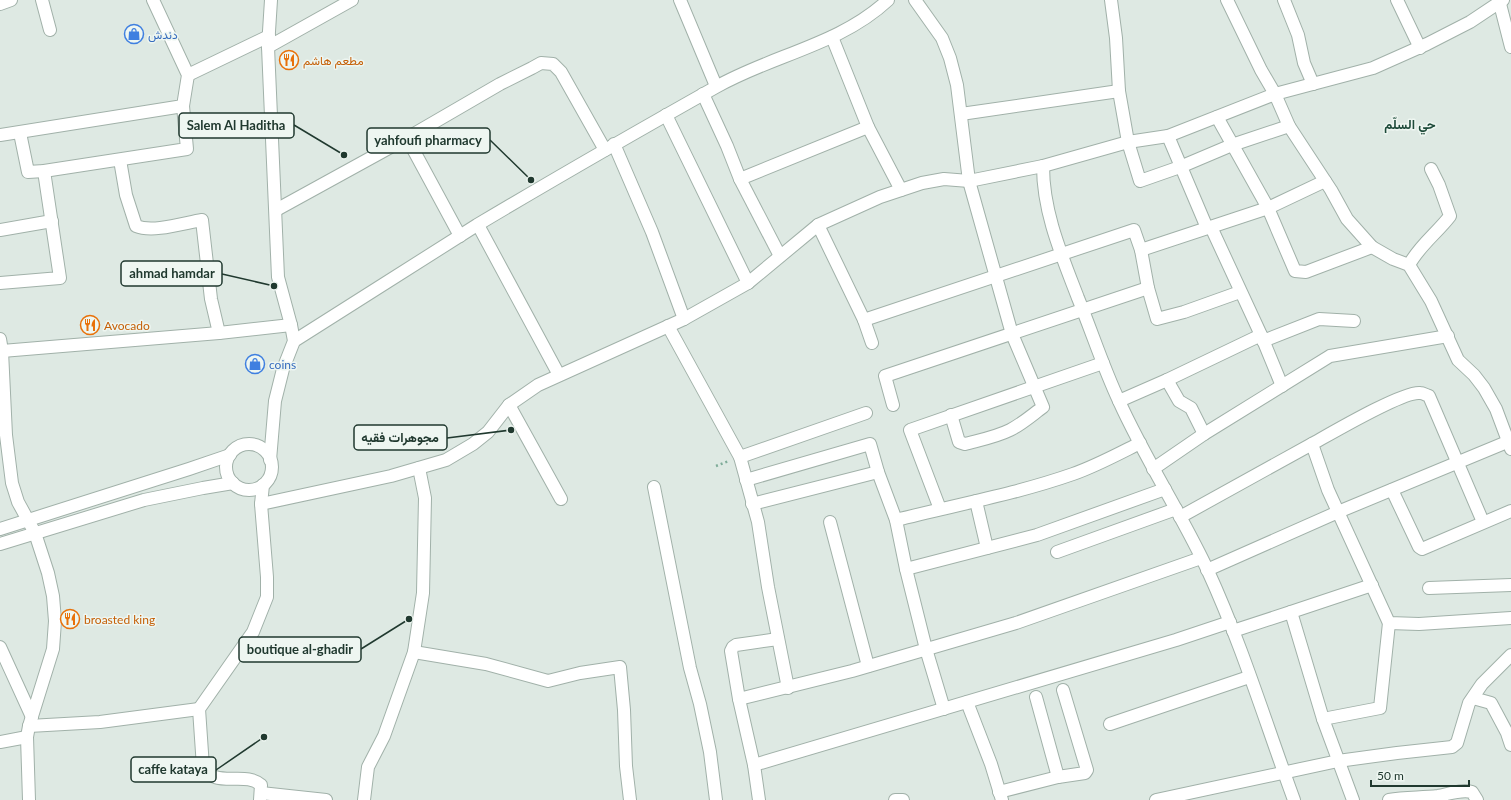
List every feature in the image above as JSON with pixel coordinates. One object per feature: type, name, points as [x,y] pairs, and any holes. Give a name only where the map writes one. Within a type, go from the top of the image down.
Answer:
[{"type":"street","points":[[0,4],[11,0]]},
{"type":"street","points":[[42,0],[50,30]]},
{"type":"street","points":[[20,133],[28,172],[44,171],[187,149],[183,106],[188,75],[153,0]]},
{"type":"street","points":[[270,460],[275,401],[283,369],[294,341],[278,277],[268,42],[271,0]]},
{"type":"street","points":[[188,75],[268,42],[352,0]]},
{"type":"street","points":[[680,0],[716,86]]},
{"type":"street","points":[[294,341],[478,225],[716,86],[737,75],[832,37],[888,0]]},
{"type":"street","points":[[915,0],[942,38],[945,45],[957,85],[968,181],[1012,334],[1043,408],[1022,423],[1000,434],[965,444],[960,442],[951,415]]},
{"type":"street","points":[[1111,0],[1116,38],[1119,91],[1128,142],[1140,181],[1180,167],[1232,145],[1289,126]]},
{"type":"street","points":[[1208,570],[1338,512],[1456,463],[1509,445],[1493,404],[1484,388],[1474,375],[1458,360],[1431,301],[1408,265],[1393,259],[1372,247],[1347,219],[1325,181],[1289,126],[1275,94],[1261,70],[1227,0]]},
{"type":"street","points":[[1284,0],[1298,35],[1304,63],[1313,84]]},
{"type":"street","points":[[1397,0],[1420,48]]},
{"type":"street","points":[[261,504],[391,476],[446,460],[473,444],[488,432],[509,405],[538,385],[684,319],[748,283],[818,225],[901,190],[922,183],[944,179],[968,181],[1043,166],[1128,142],[1168,136],[1275,94],[1373,68],[1420,48],[1470,22],[1500,0],[1511,47]]},
{"type":"street","points":[[832,37],[868,127],[901,190]]},
{"type":"street","points":[[276,210],[407,138],[500,84],[541,63],[553,64],[561,72],[610,147],[652,232],[684,319]]},
{"type":"street","points":[[961,114],[1119,91]]},
{"type":"street","points":[[703,94],[727,146],[740,179],[780,256]]},
{"type":"street","points":[[0,135],[183,106]]},
{"type":"street","points":[[666,115],[748,283]]},
{"type":"street","points":[[1217,117],[1268,208],[1295,271],[1306,272],[1372,247]]},
{"type":"street","points":[[740,179],[868,127]]},
{"type":"street","points":[[1168,136],[1180,167],[1262,338],[1282,386]]},
{"type":"street","points":[[407,138],[460,236]]},
{"type":"street","points":[[120,160],[126,195],[136,226],[142,229],[152,229],[202,220],[206,244],[211,299],[219,333]]},
{"type":"street","points":[[1043,166],[1043,182],[1050,221],[1103,364],[1119,401],[1140,443],[1208,570],[1232,626],[1294,800]]},
{"type":"street","points":[[1408,265],[1414,254],[1450,216],[1439,185],[1431,169]]},
{"type":"street","points":[[0,283],[60,278],[44,171]]},
{"type":"street","points":[[1141,250],[1268,208],[1325,181]]},
{"type":"street","points":[[0,230],[52,221]]},
{"type":"street","points":[[478,225],[559,375]]},
{"type":"street","points":[[818,225],[864,320],[872,343]]},
{"type":"street","points":[[864,320],[1134,230],[1141,250],[1148,288],[1157,319],[1184,312],[1240,292]]},
{"type":"street","points":[[892,405],[885,376],[1148,288]]},
{"type":"street","points":[[1119,401],[1262,338],[1319,319],[1354,321]]},
{"type":"street","points":[[29,800],[29,727],[53,649],[55,621],[53,596],[35,533],[29,519],[18,502],[12,483],[6,435],[1,345],[219,333],[291,325]]},
{"type":"street","points":[[668,326],[740,457],[758,522],[788,688]]},
{"type":"street","points":[[1154,469],[1204,434],[1320,361],[1335,354],[1448,336]]},
{"type":"street","points":[[940,509],[910,430],[1103,364]]},
{"type":"street","points":[[1167,380],[1179,401],[1191,408],[1204,434]]},
{"type":"street","points":[[1057,552],[1178,513],[1377,409],[1401,398],[1420,393],[1429,396],[1456,463],[1483,522]]},
{"type":"street","points":[[509,405],[561,499]]},
{"type":"street","points":[[740,457],[866,413]]},
{"type":"street","points":[[896,520],[1030,487],[1075,473],[1105,461],[1140,443]]},
{"type":"street","points":[[746,480],[870,444],[878,472],[896,520],[926,649],[944,709]]},
{"type":"street","points":[[1312,444],[1328,490],[1389,623],[1380,708],[1323,719]]},
{"type":"street","points":[[248,445],[262,449],[267,453],[270,460],[272,467],[268,480],[263,485],[250,490],[243,489],[233,483],[226,468],[230,454],[241,446],[248,445]]},
{"type":"street","points":[[0,529],[189,469],[230,454]]},
{"type":"street","points":[[364,800],[368,767],[384,736],[414,652],[423,593],[425,498],[419,468]]},
{"type":"street","points":[[752,504],[878,472]]},
{"type":"street","points":[[0,544],[144,500],[233,483]]},
{"type":"street","points":[[263,485],[261,504],[267,577],[267,597],[253,632],[199,709],[203,768],[214,777],[257,782],[261,785],[260,796],[326,800]]},
{"type":"street","points":[[654,487],[690,668],[700,704],[710,752],[716,800]]},
{"type":"street","points":[[906,568],[1037,535],[1165,489]]},
{"type":"street","points":[[1392,490],[1420,548],[1424,548],[1511,511]]},
{"type":"street","points":[[976,500],[987,548]]},
{"type":"street","points":[[830,522],[868,666]]},
{"type":"street","points":[[739,699],[788,688],[1016,623],[1201,558]]},
{"type":"street","points":[[754,765],[1176,640],[1291,612],[1372,585]]},
{"type":"street","points":[[1430,588],[1511,585]]},
{"type":"street","points":[[1291,612],[1323,719],[1353,800]]},
{"type":"street","points":[[1389,623],[1419,624],[1511,618]]},
{"type":"street","points":[[759,800],[754,765],[739,699],[731,653],[733,647],[778,639]]},
{"type":"street","points":[[0,647],[29,727]]},
{"type":"street","points":[[414,652],[486,664],[548,681],[580,673],[620,667],[623,689],[626,766],[630,800]]},
{"type":"street","points":[[1156,800],[1194,796],[1283,772],[1338,761],[1452,747],[1457,743],[1465,715],[1473,698],[1482,684],[1511,655]]},
{"type":"street","points":[[1110,724],[1249,677]]},
{"type":"street","points":[[967,702],[991,764],[1001,796],[1058,777],[1085,773],[1087,770],[1063,690]]},
{"type":"street","points":[[1036,697],[1058,777]]},
{"type":"street","points":[[1473,698],[1491,704],[1507,733],[1511,745]]},
{"type":"street","points":[[0,742],[29,727],[100,722],[199,709]]},
{"type":"street","points":[[1389,800],[1438,798],[1467,791],[1472,792],[1477,800]]},
{"type":"place","name":"دندش","points":[[134,34]]},
{"type":"place","name":"مطعم هاشم","points":[[289,60]]},
{"type":"place","name":"Salem Al Haditha","points":[[344,155]]},
{"type":"place","name":"yahfoufi pharmacy","points":[[531,180]]},
{"type":"place","name":"ahmad hamdar","points":[[274,286]]},
{"type":"place","name":"Avocado","points":[[90,325]]},
{"type":"place","name":"coins","points":[[255,364]]},
{"type":"place","name":"مجوهرات فقيه","points":[[511,430]]},
{"type":"place","name":"broasted king","points":[[70,619]]},
{"type":"place","name":"boutique al-ghadir","points":[[409,619]]},
{"type":"place","name":"caffe kataya","points":[[264,737]]},
{"type":"district","name":"حي السلّم","points":[[1410,124]]}]
